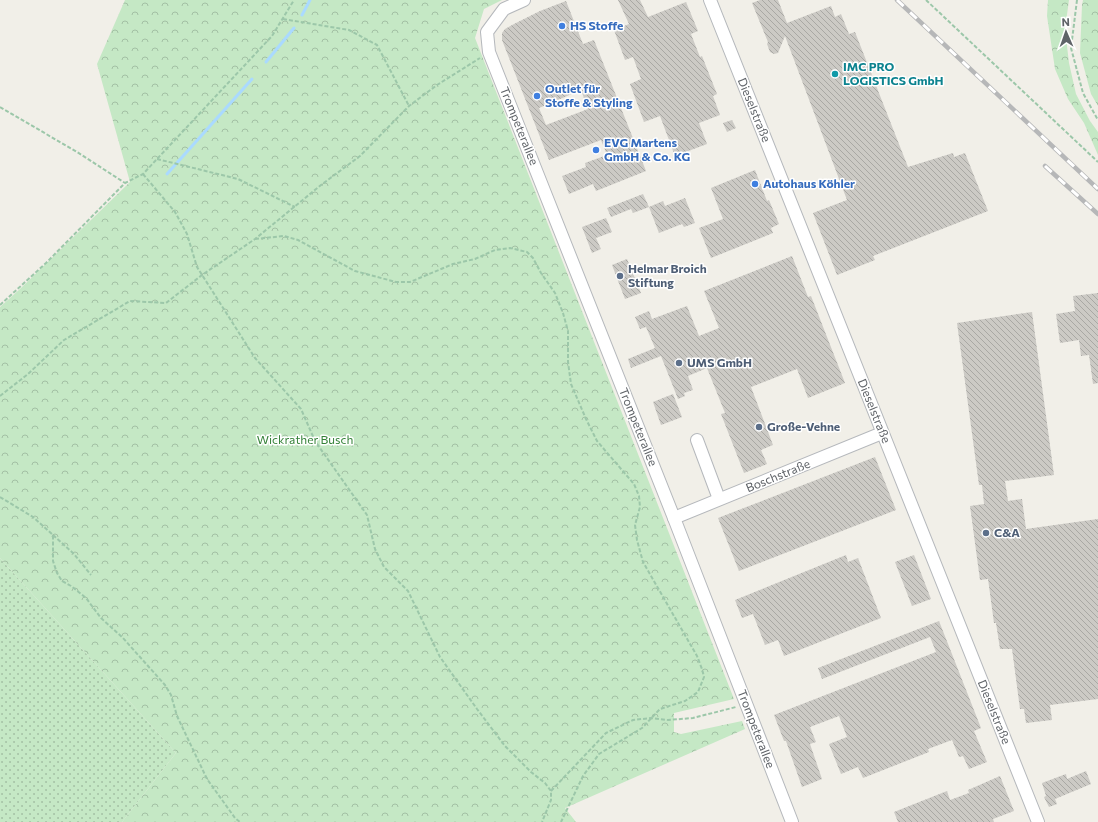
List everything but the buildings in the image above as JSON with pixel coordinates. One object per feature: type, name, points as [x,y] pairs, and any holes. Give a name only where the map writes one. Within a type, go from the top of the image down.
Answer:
[{"type":"street","name":"Trompeterallee","points":[[524,0],[504,9],[487,32],[489,52],[674,518],[792,822]]},
{"type":"street","name":"Dieselstraße","points":[[710,0],[1038,822]]},
{"type":"street","name":"Boschstraße","points":[[674,518],[882,433]]},
{"type":"street","points":[[697,440],[720,499]]},
{"type":"path","points":[[0,305],[46,263],[125,183],[143,174],[272,36],[294,0]]},
{"type":"path","points":[[926,0],[1098,162]]},
{"type":"path","points":[[1077,0],[1071,48],[1083,93],[1098,120]]},
{"type":"path","points":[[282,19],[349,30],[377,45],[408,106]]},
{"type":"path","points":[[1,394],[28,374],[64,340],[130,301],[166,303],[202,275],[255,239],[321,184],[360,156],[408,106],[489,52]]},
{"type":"path","points":[[0,108],[77,152],[125,183]]},
{"type":"path","points":[[157,159],[238,179],[295,207]]},
{"type":"path","points":[[143,174],[175,212],[187,234],[197,267],[255,358],[301,409],[316,441],[367,515],[375,549],[384,567],[408,591],[440,657],[477,710],[505,746],[531,772],[545,783],[551,791],[551,800],[542,822]]},
{"type":"path","points":[[255,239],[284,236],[298,240],[355,271],[396,282],[410,282],[453,264],[475,258],[495,250],[510,248],[527,252],[533,258],[555,293],[568,331],[568,362],[571,384],[597,441],[634,484],[639,496],[640,507],[635,525],[636,540],[643,562],[696,656],[704,677],[698,692],[685,701],[660,709],[642,728],[599,754],[584,776],[561,822]]},
{"type":"path","points":[[0,497],[33,517],[74,554],[91,575]]},
{"type":"path","points":[[53,535],[53,561],[56,573],[62,581],[86,598],[101,618],[123,638],[165,685],[172,695],[177,716],[207,779],[235,818],[240,822]]},
{"type":"path","points":[[551,791],[606,733],[633,720],[651,718],[668,720],[693,718],[746,704]]},
{"type":"green space","name":"Wickrather Busch","points":[[125,0],[502,0],[484,9],[475,38],[734,699],[674,713],[674,732],[681,734],[742,721],[745,729],[565,808],[576,822],[122,822],[176,753],[0,558],[0,307],[130,182],[97,64]]},
{"type":"green space","points":[[1048,0],[1069,0],[1065,29],[1069,63],[1076,94],[1090,121],[1098,132],[1098,155],[1084,123],[1068,99],[1055,69],[1047,16]]},
{"type":"green space","points":[[1083,0],[1098,0],[1098,106],[1091,94],[1080,53]]},
{"type":"green space","points":[[0,558],[176,753],[122,822],[0,822]]},
{"type":"waterway","points":[[302,15],[310,0]]},
{"type":"waterway","points":[[266,62],[294,28]]},
{"type":"waterway","points":[[167,174],[252,79]]},
{"type":"railway","points":[[897,0],[1098,189]]},
{"type":"railway","points":[[1045,166],[1098,214]]},
{"type":"place","name":"HS Stoffe","points":[[562,26]]},
{"type":"place","name":"IMC PRO LOGISTICS GmbH","points":[[835,74]]},
{"type":"place","name":"Outlet für Stoffe & Styling","points":[[537,96]]},
{"type":"place","name":"EVG Martens GmbH & Co. KG","points":[[596,150]]},
{"type":"place","name":"Autohaus Köhler","points":[[755,184]]},
{"type":"place","name":"Helmar Broich Stiftung","points":[[620,276]]},
{"type":"place","name":"UMS GmbH","points":[[679,363]]},
{"type":"place","name":"Große-Vehne","points":[[759,427]]},
{"type":"place","name":"C&A","points":[[986,533]]}]
